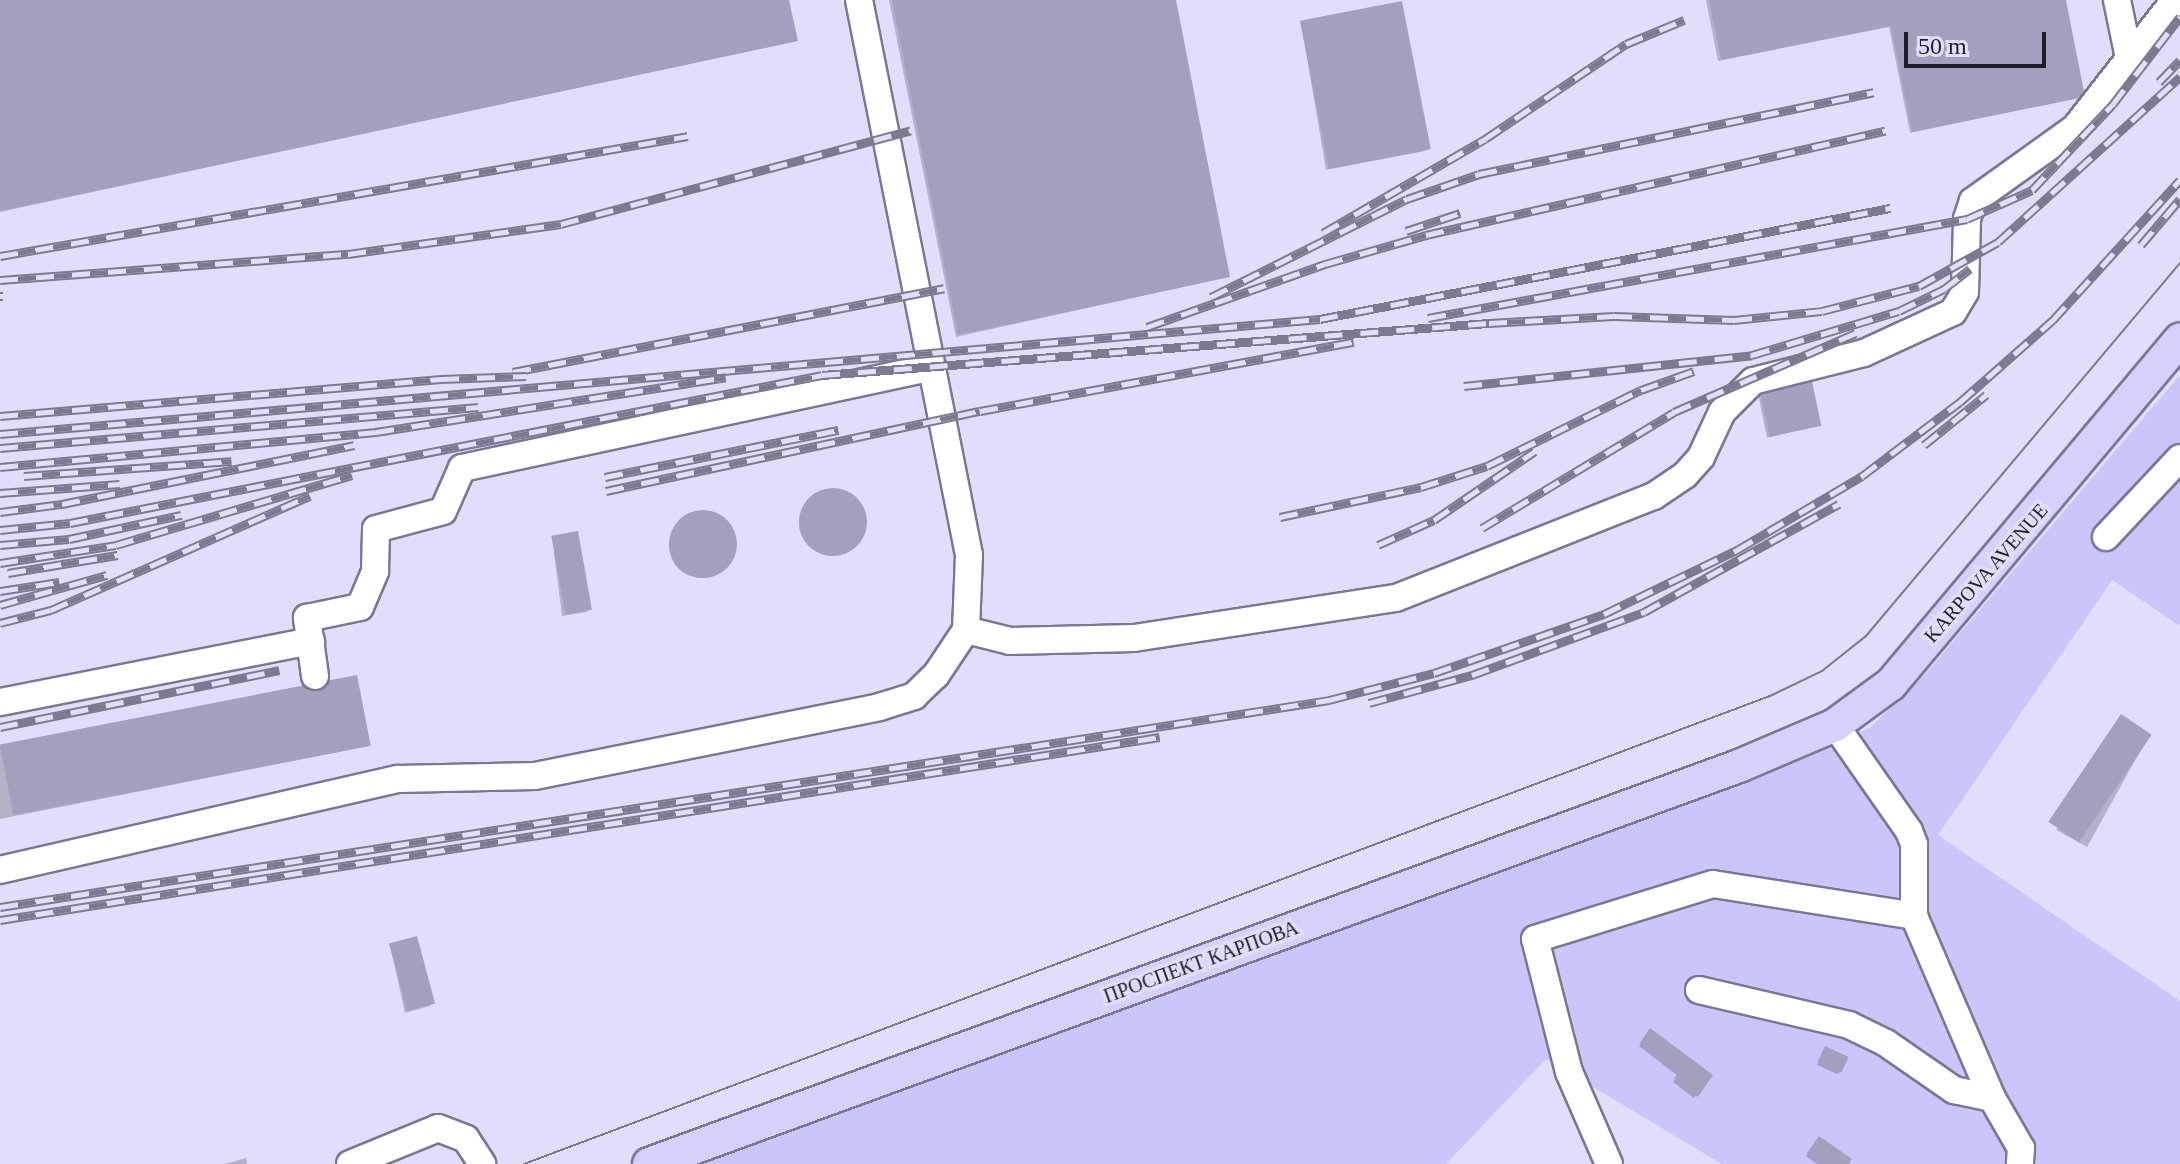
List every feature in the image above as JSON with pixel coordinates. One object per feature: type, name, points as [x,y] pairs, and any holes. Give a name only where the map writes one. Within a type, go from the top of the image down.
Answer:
[{"type":"main road","name":"KARPOVA AVENUE","points":[[1754,760],[1835,725],[1891,684],[2180,339]]},
{"type":"main road","name":"ПРОСПЕКТ КАРПОВА","points":[[649,1164],[1754,760]]},
{"type":"street","points":[[0,870],[398,779],[535,776],[879,707],[914,696],[936,675],[966,630],[969,555],[859,0]]},
{"type":"street","points":[[2117,0],[2129,58]]},
{"type":"street","points":[[966,630],[1010,641],[1134,638],[1396,598],[1654,496],[1685,475],[1701,457],[1722,412],[1753,381],[1864,353],[1953,312],[1965,292],[1967,219],[1973,201],[2075,128],[2175,0]]},
{"type":"street","points":[[315,676],[307,618],[360,607],[375,571],[376,529],[443,511],[462,468],[932,367]]},
{"type":"street","points":[[2106,537],[2180,458]]},
{"type":"street","points":[[0,702],[311,641]]},
{"type":"street","points":[[1835,725],[1909,831],[1914,844],[1914,916],[1992,1098],[2021,1148],[2020,1164]]},
{"type":"street","points":[[1609,1164],[1569,1072],[1535,939],[1713,884],[1914,916]]},
{"type":"street","points":[[1699,990],[1849,1025],[1886,1043],[1954,1090],[1992,1098]]},
{"type":"street","points":[[350,1164],[438,1128],[466,1139],[482,1164]]},
{"type":"shaded area","points":[[2180,375],[2180,626],[2112,580],[1938,835],[2180,1001],[2180,1164],[1722,1164],[1546,1059],[1446,1164],[684,1164],[1756,779],[1871,727],[1926,673]]},
{"type":"building","points":[[0,0],[789,0],[798,41],[0,211]]},
{"type":"building","points":[[892,0],[1176,0],[1230,277],[958,335]]},
{"type":"building","points":[[1709,0],[2066,0],[2085,97],[1912,132],[1891,26],[1721,60]]},
{"type":"building","points":[[1402,1],[1431,149],[1329,169],[1300,21]]},
{"type":"building","points":[[1810,372],[1821,426],[1770,437],[1758,383]]},
{"type":"building","points":[[833,488],[846,490],[857,498],[865,509],[865,535],[857,546],[846,554],[833,556],[820,554],[809,546],[801,535],[799,522],[801,509],[809,498],[820,490]]},
{"type":"building","points":[[703,510],[716,512],[727,520],[735,531],[735,557],[727,568],[716,576],[703,578],[690,576],[679,568],[671,557],[669,544],[671,531],[679,520],[690,512]]},
{"type":"building","points":[[578,531],[592,610],[565,614],[551,536]]},
{"type":"building","points":[[357,675],[371,746],[13,815],[0,744]]},
{"type":"building","points":[[2121,714],[2152,735],[2079,842],[2048,822]]},
{"type":"building","points":[[417,936],[435,1004],[407,1011],[389,944]]},
{"type":"building","points":[[1650,1028],[1713,1075],[1698,1097],[1674,1079],[1678,1072],[1640,1043]]},
{"type":"building","points":[[1825,1046],[1849,1057],[1841,1072],[1818,1061]]},
{"type":"building","points":[[1819,1136],[1852,1159],[1849,1164],[1822,1164],[1807,1153]]},
{"type":"tram line","points":[[524,1164],[1770,696],[1822,671],[1866,636],[2180,263]]},
{"type":"railway","points":[[1428,318],[1967,219],[2032,190],[2113,104],[2180,17]]},
{"type":"railway","points":[[1323,233],[1485,139],[1626,44],[1684,20]]},
{"type":"railway","points":[[2159,82],[2180,60]]},
{"type":"railway","points":[[0,530],[70,523],[822,375],[1489,323],[1614,316],[1734,320],[1822,311],[1919,286],[1998,242],[2180,77]]},
{"type":"railway","points":[[1211,297],[1407,199],[1479,174],[1874,92]]},
{"type":"railway","points":[[0,280],[348,254],[561,224],[911,130]]},
{"type":"railway","points":[[1147,327],[1325,264],[1426,235],[1885,131]]},
{"type":"railway","points":[[0,256],[688,136]]},
{"type":"railway","points":[[0,907],[1329,700],[1434,673],[1604,614],[1737,550],[1862,476],[1960,402],[2053,320],[2180,180]]},
{"type":"railway","points":[[2141,245],[2180,199]]},
{"type":"railway","points":[[0,434],[1320,319],[1890,208]]},
{"type":"railway","points":[[1406,231],[1460,213]]},
{"type":"railway","points":[[1464,386],[1752,355],[1899,311],[1944,289],[1970,269]]},
{"type":"railway","points":[[513,372],[944,288]]},
{"type":"railway","points":[[1482,528],[1674,412],[1856,333]]},
{"type":"railway","points":[[606,491],[980,411],[1354,342]]},
{"type":"railway","points":[[1280,517],[1421,487],[1487,466],[1641,390],[1694,371]]},
{"type":"railway","points":[[0,416],[441,379],[526,376]]},
{"type":"railway","points":[[0,467],[376,432],[726,377]]},
{"type":"railway","points":[[1924,445],[1986,395]]},
{"type":"railway","points":[[0,448],[478,407]]},
{"type":"railway","points":[[605,477],[838,430]]},
{"type":"railway","points":[[0,512],[62,504],[354,445]]},
{"type":"railway","points":[[1378,545],[1434,520],[1535,451]]},
{"type":"railway","points":[[24,476],[231,461]]},
{"type":"railway","points":[[0,563],[116,545],[352,475]]},
{"type":"railway","points":[[0,493],[120,484]]},
{"type":"railway","points":[[0,623],[51,610],[310,496]]},
{"type":"railway","points":[[1369,703],[1472,675],[1644,612],[1839,504]]},
{"type":"railway","points":[[0,545],[69,539],[181,515]]},
{"type":"railway","points":[[8,573],[118,555]]},
{"type":"railway","points":[[0,605],[107,575]]},
{"type":"railway","points":[[0,591],[59,582]]},
{"type":"railway","points":[[0,727],[279,670]]},
{"type":"railway","points":[[0,920],[1160,737]]}]
